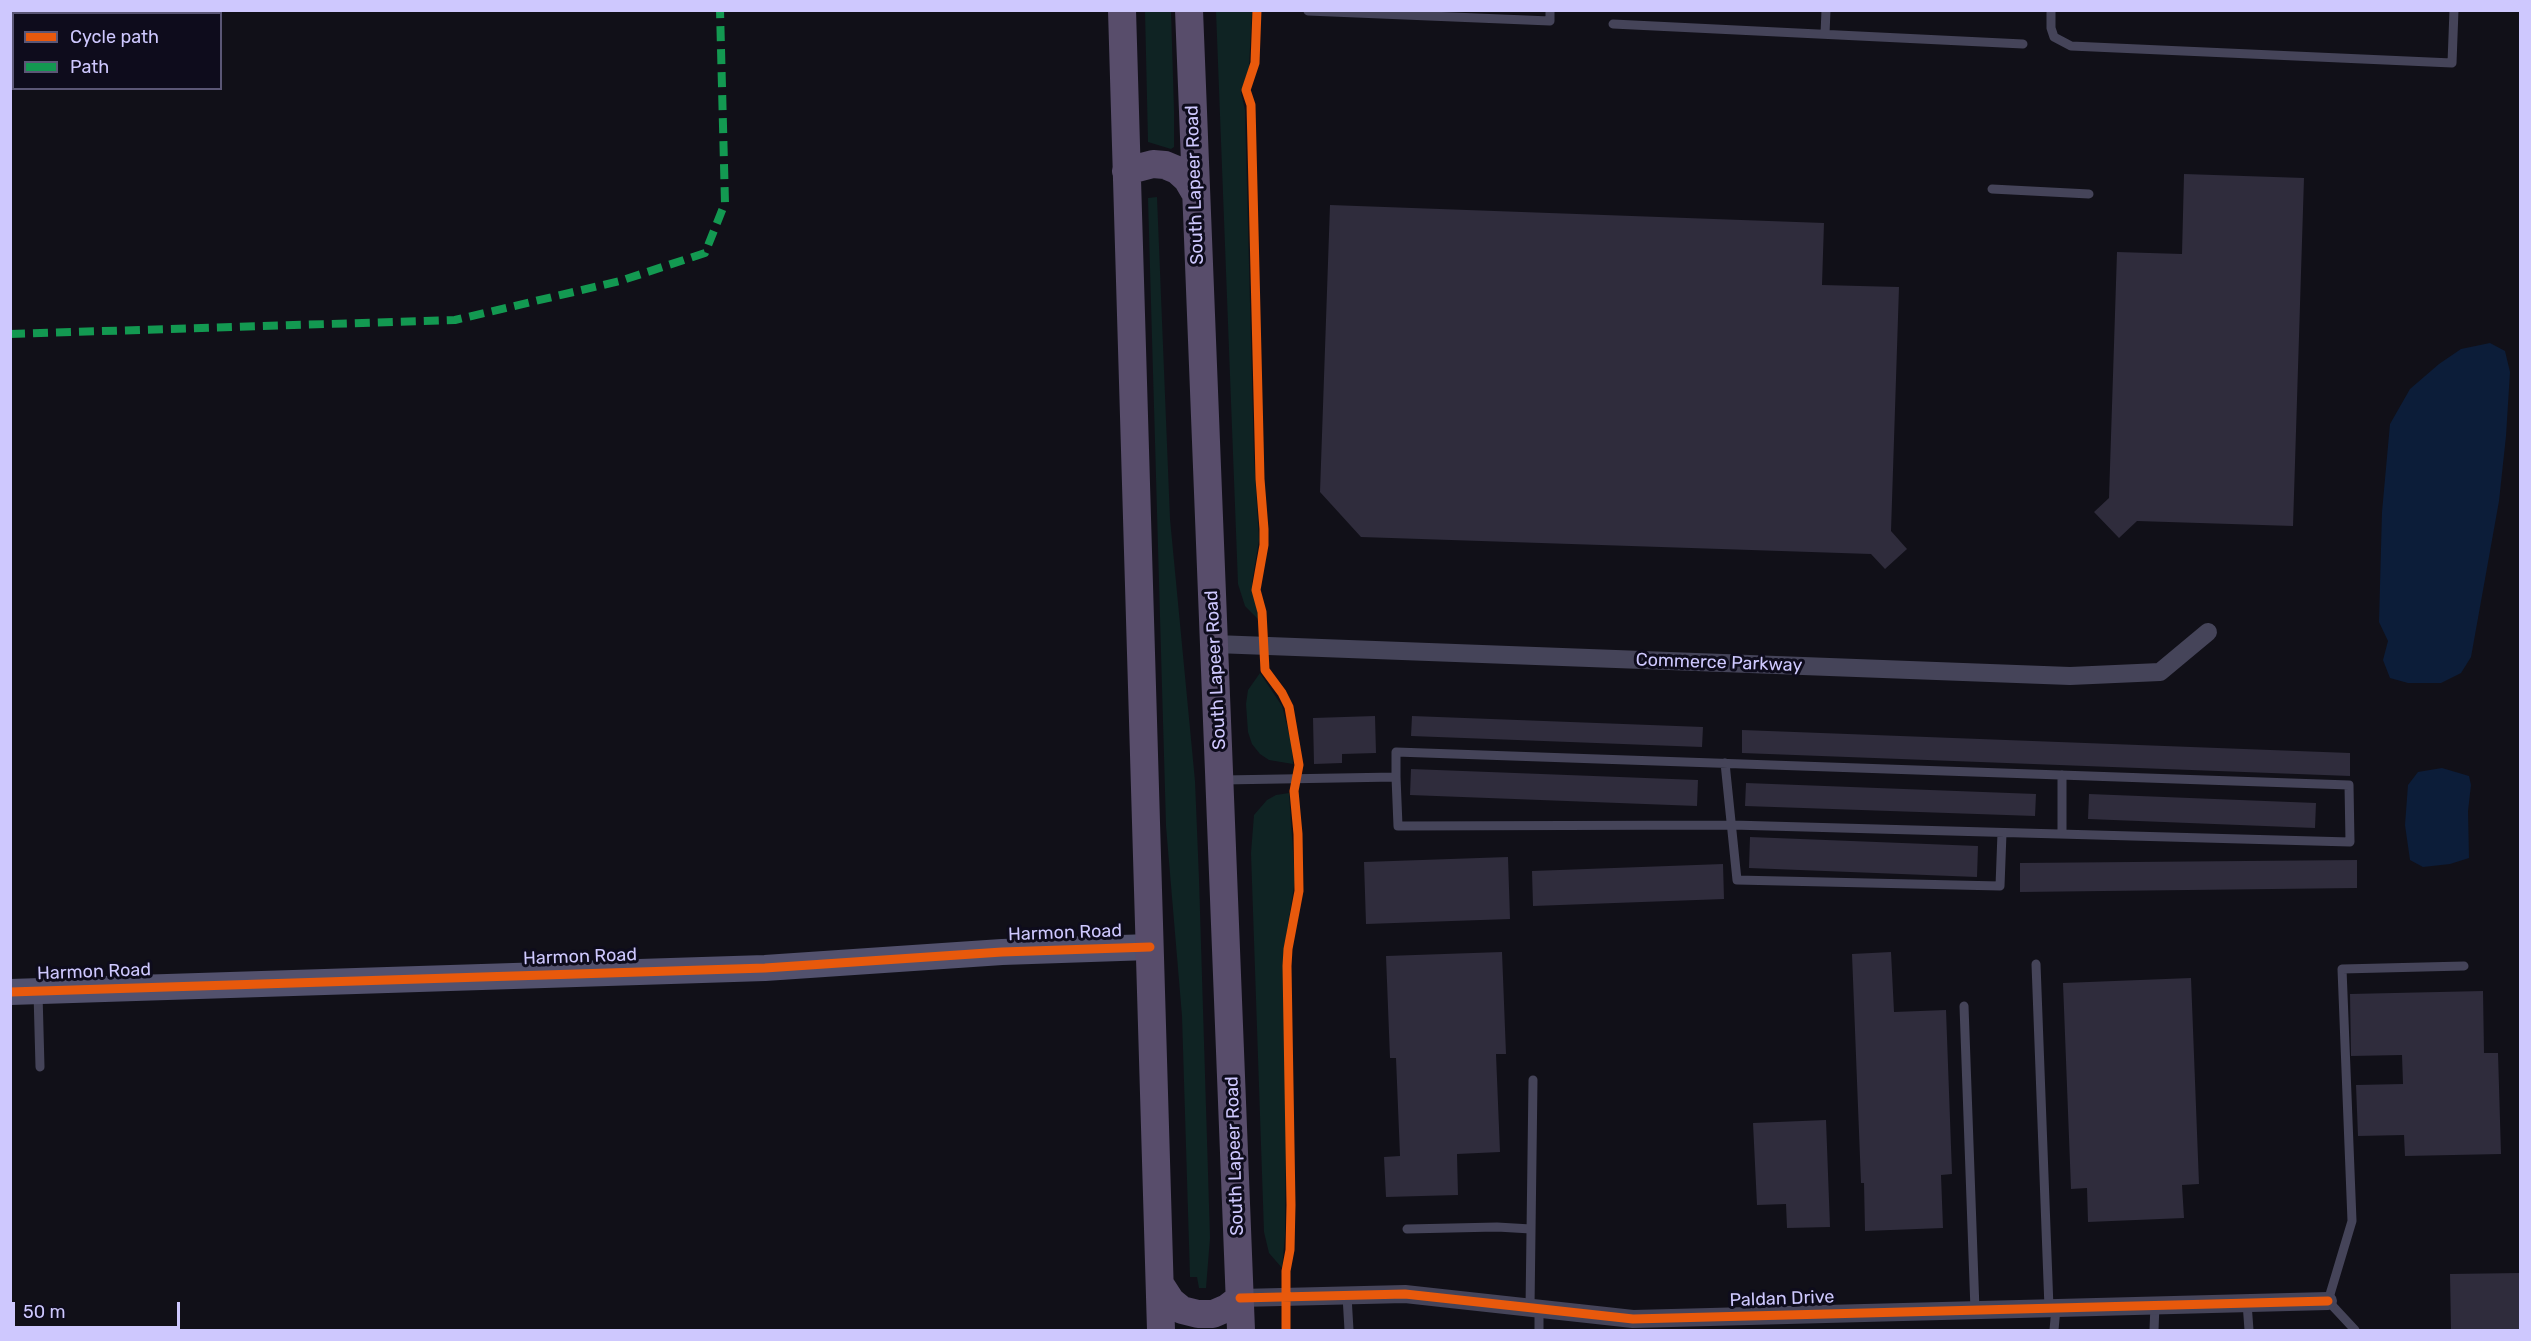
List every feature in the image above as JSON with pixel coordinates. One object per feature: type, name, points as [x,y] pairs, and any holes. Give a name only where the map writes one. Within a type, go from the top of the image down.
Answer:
[{"type":"main road","points":[[1122,10],[1161,1330]]},
{"type":"main road","name":"South Lapeer Road","points":[[1189,10],[1194,191],[1221,780],[1241,1330]]},
{"type":"main road","points":[[1126,171],[1140,166],[1165,165],[1177,170],[1187,179],[1194,191]]},
{"type":"main road","points":[[1160,1284],[1171,1300],[1182,1310],[1198,1314],[1213,1314],[1227,1308],[1240,1298]]},
{"type":"street","name":"Commerce Parkway","points":[[1215,644],[2070,676],[2160,672],[2208,632]]},
{"type":"street","name":"Harmon Road","points":[[10,992],[765,968],[1002,952],[1150,947]]},
{"type":"street","name":"Paldan Drive","points":[[1240,1298],[1405,1294],[1633,1319],[2328,1300]]},
{"type":"lane","points":[[1308,11],[1550,21],[1550,10]]},
{"type":"lane","points":[[1825,34],[1826,10]]},
{"type":"lane","points":[[2051,10],[2050,28],[2054,37],[2071,46],[2452,63],[2454,10]]},
{"type":"lane","points":[[1612,24],[2023,44]]},
{"type":"lane","points":[[1992,189],[2089,194]]},
{"type":"lane","points":[[1395,752],[1725,763],[2062,775],[2349,785],[2350,842],[1732,825],[1398,826],[1395,752]]},
{"type":"lane","points":[[1725,763],[1737,880],[2000,886],[2002,832]]},
{"type":"lane","points":[[2062,775],[2062,834]]},
{"type":"lane","points":[[1221,780],[1396,777]]},
{"type":"lane","points":[[2036,964],[2054,1330]]},
{"type":"lane","points":[[2355,1330],[2328,1300],[2352,1221],[2342,969],[2464,966]]},
{"type":"lane","points":[[38,991],[40,1066]]},
{"type":"lane","points":[[1964,1005],[1975,1310]]},
{"type":"lane","points":[[1533,1080],[1531,1229],[1535,1309],[1539,1330]]},
{"type":"lane","points":[[1407,1229],[1497,1227],[1531,1229]]},
{"type":"lane","points":[[1347,1296],[1348,1330]]},
{"type":"lane","points":[[2247,1303],[2249,1330]]},
{"type":"lane","points":[[2154,1330],[2155,1305]]},
{"type":"green space","points":[[1145,11],[1171,11],[1174,147],[1171,149],[1148,142]]},
{"type":"green space","points":[[1216,11],[1252,11],[1249,67],[1241,93],[1245,110],[1254,458],[1259,540],[1252,582],[1259,620],[1245,606],[1238,584]]},
{"type":"green space","points":[[1157,197],[1170,519],[1195,781],[1210,1238],[1206,1288],[1199,1288],[1197,1277],[1190,1277],[1182,1016],[1166,826],[1148,198]]},
{"type":"green space","points":[[1260,673],[1282,706],[1292,745],[1293,764],[1269,760],[1252,744],[1248,732],[1246,704],[1248,690]]},
{"type":"green space","points":[[1289,793],[1295,880],[1283,957],[1286,1120],[1285,1235],[1282,1268],[1269,1253],[1264,1232],[1251,853],[1254,815],[1267,800],[1276,795]]},
{"type":"water","points":[[2490,343],[2505,351],[2510,372],[2499,501],[2471,657],[2461,673],[2441,683],[2408,683],[2390,678],[2383,660],[2388,641],[2379,622],[2382,512],[2390,424],[2410,389],[2439,364],[2461,349]]},
{"type":"water","points":[[2442,768],[2469,776],[2471,785],[2468,811],[2469,858],[2450,864],[2423,867],[2410,860],[2405,825],[2408,785],[2418,772]]},
{"type":"building","points":[[2184,174],[2304,178],[2293,526],[2137,521],[2119,538],[2094,512],[2109,498],[2117,252],[2182,254]]},
{"type":"building","points":[[1330,205],[1824,223],[1822,285],[1899,287],[1891,531],[1907,549],[1885,569],[1871,554],[1361,537],[1320,492]]},
{"type":"building","points":[[1375,716],[1376,753],[1342,754],[1342,763],[1314,764],[1313,718]]},
{"type":"building","points":[[1412,716],[1703,727],[1702,747],[1411,736]]},
{"type":"building","points":[[1742,730],[2350,753],[2350,776],[1742,753]]},
{"type":"building","points":[[1411,769],[1698,780],[1697,806],[1410,795]]},
{"type":"building","points":[[1746,783],[2036,794],[2035,816],[1745,806]]},
{"type":"building","points":[[2089,794],[2316,803],[2315,828],[2088,819]]},
{"type":"building","points":[[1750,837],[1978,846],[1977,877],[1749,868]]},
{"type":"building","points":[[1508,857],[1510,919],[1366,924],[1364,862]]},
{"type":"building","points":[[2357,860],[2357,888],[2020,892],[2020,863]]},
{"type":"building","points":[[1723,864],[1724,899],[1533,906],[1532,871]]},
{"type":"building","points":[[1502,952],[1506,1054],[1496,1054],[1500,1152],[1457,1154],[1458,1195],[1386,1197],[1384,1157],[1400,1156],[1396,1058],[1390,1058],[1386,956]]},
{"type":"building","points":[[1891,952],[1894,1012],[1946,1010],[1952,1174],[1941,1175],[1943,1228],[1865,1231],[1852,954]]},
{"type":"building","points":[[2191,978],[2199,1184],[2182,1185],[2184,1218],[2088,1222],[2087,1188],[2071,1189],[2063,983]]},
{"type":"building","points":[[2483,991],[2484,1053],[2498,1053],[2501,1154],[2405,1156],[2404,1135],[2358,1136],[2356,1085],[2403,1084],[2402,1055],[2351,1056],[2350,994]]},
{"type":"building","points":[[1826,1120],[1830,1227],[1787,1228],[1786,1204],[1757,1205],[1753,1123]]},
{"type":"building","points":[[2520,1273],[2520,1330],[2451,1330],[2450,1274]]},
{"type":"marked path","points":[[10,334],[455,320],[620,281],[705,253],[725,203],[720,10]]},
{"type":"cycle path","points":[[1257,10],[1255,63],[1246,90],[1251,105],[1260,479],[1264,529],[1264,545],[1256,590],[1262,612],[1265,670],[1289,707],[1299,765],[1294,791],[1298,834],[1299,891],[1287,966],[1291,1205],[1290,1250],[1286,1271],[1286,1330]]},
{"type":"cycle path","points":[[10,992],[765,968],[1002,952],[1150,947]]},
{"type":"cycle path","points":[[1240,1298],[1405,1294],[1633,1319],[2328,1301]]}]
